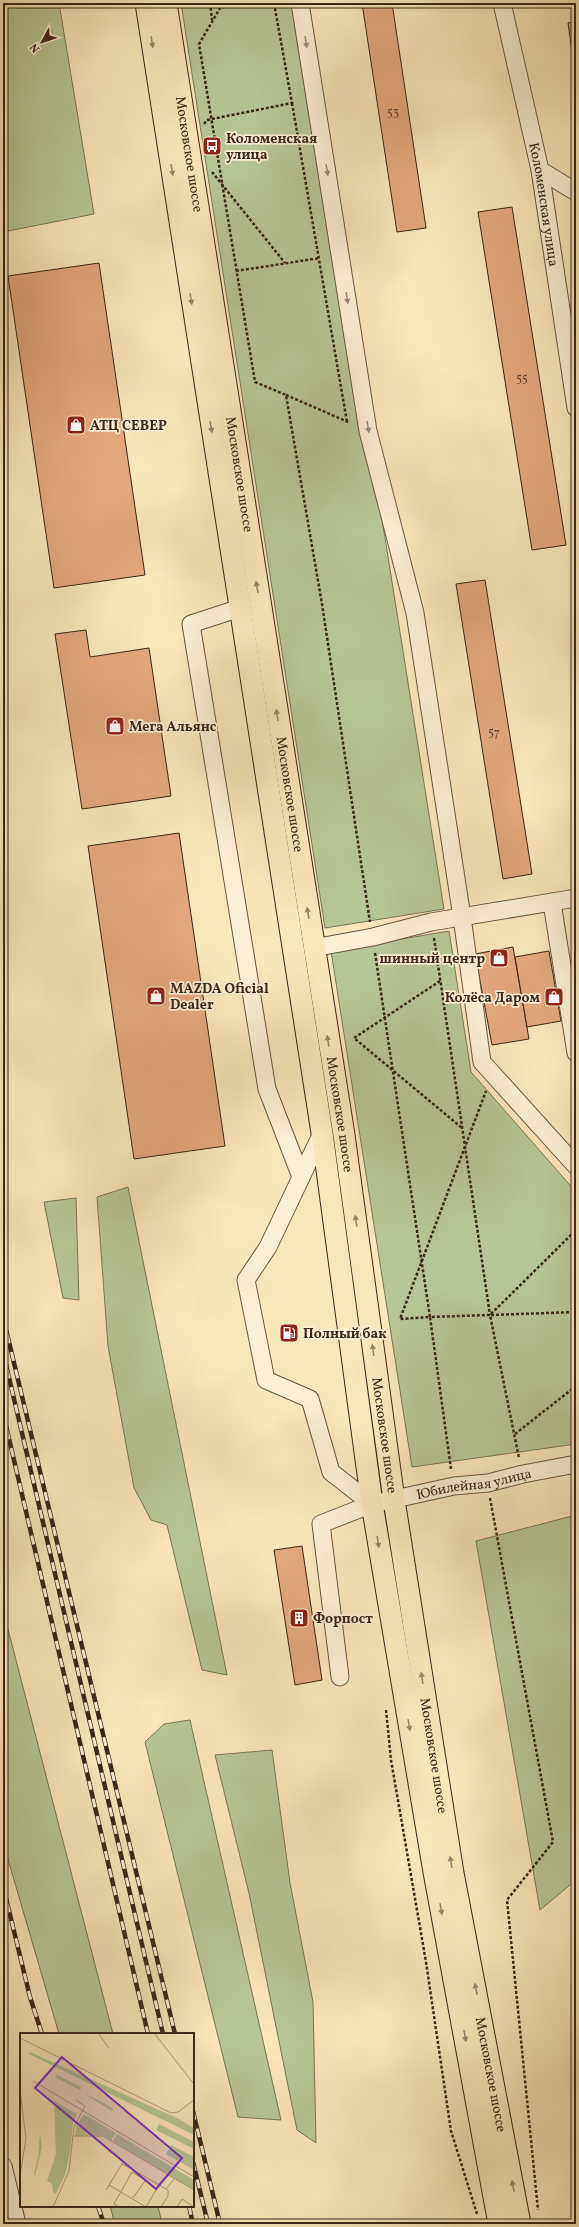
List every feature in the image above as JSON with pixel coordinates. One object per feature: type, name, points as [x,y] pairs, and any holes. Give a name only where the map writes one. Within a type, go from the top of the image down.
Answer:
[{"type":"main road","name":"Московское шоссе","points":[[146,3],[322,1133],[372,1504],[433,1864],[499,2224]]},
{"type":"main road","name":"Московское шоссе","points":[[166,3],[313,948],[344,1135],[394,1500],[453,1873],[529,2220]]},
{"type":"street","points":[[300,3],[368,431],[415,613],[462,917],[482,1062],[576,1166]]},
{"type":"street","name":"Коломенская улица","points":[[502,3],[540,170],[576,408]]},
{"type":"street","points":[[540,170],[576,195]]},
{"type":"street","points":[[240,608],[191,624],[267,1089],[301,1177]]},
{"type":"street","points":[[313,948],[373,937],[431,922],[576,898]]},
{"type":"street","points":[[552,903],[576,1053]]},
{"type":"street","points":[[322,1133],[268,1247],[246,1280],[266,1380],[310,1399],[331,1472],[372,1504]]},
{"type":"street","name":"Юбилейная улица","points":[[340,1677],[321,1524],[372,1504],[454,1486],[488,1484],[523,1474],[576,1464]]},
{"type":"street","points":[[3,2166],[17,2224]]},
{"type":"path","points":[[210,3],[212,21]]},
{"type":"path","points":[[223,3],[199,44],[255,382],[368,431]]},
{"type":"path","points":[[274,3],[320,258],[347,422]]},
{"type":"path","points":[[202,126],[207,120],[292,103]]},
{"type":"path","points":[[212,171],[285,263]]},
{"type":"path","points":[[236,271],[340,255]]},
{"type":"path","points":[[286,395],[322,604],[422,1260],[454,1486]]},
{"type":"path","points":[[431,922],[490,1315],[523,1474]]},
{"type":"path","points":[[440,981],[354,1038],[462,1128]]},
{"type":"path","points":[[493,1074],[465,1144],[400,1319],[576,1312]]},
{"type":"path","points":[[490,1315],[576,1230]]},
{"type":"path","points":[[514,1434],[576,1386]]},
{"type":"path","points":[[488,1484],[553,1842],[507,1900],[529,2220]]},
{"type":"path","points":[[386,1706],[391,1760],[426,1962],[451,2132],[478,2217]]},
{"type":"green space","points":[[3,3],[59,3],[94,214],[3,232]]},
{"type":"green space","points":[[181,3],[300,3],[444,909],[325,928]]},
{"type":"green space","points":[[449,931],[471,1072],[576,1192],[576,1444],[412,1467],[331,951]]},
{"type":"green space","points":[[128,1187],[227,1675],[202,1670],[167,1525],[151,1520],[134,1488],[108,1346],[97,1197]]},
{"type":"green space","points":[[76,1198],[79,1300],[63,1298],[44,1202]]},
{"type":"green space","points":[[576,1515],[576,1880],[540,1910],[476,1541]]},
{"type":"green space","points":[[3,1610],[113,2033],[59,2033],[3,1842]]},
{"type":"green space","points":[[190,1720],[281,2120],[238,2117],[145,1742],[164,1724]]},
{"type":"green space","points":[[272,1750],[290,1883],[313,2002],[316,2143],[297,2130],[249,1893],[215,1755]]},
{"type":"green space","points":[[110,2207],[158,2207],[162,2224],[115,2224]]},
{"type":"building","points":[[362,3],[392,3],[426,228],[397,232]]},
{"type":"building","points":[[576,21],[576,51],[572,52],[568,23]]},
{"type":"building","points":[[512,207],[566,545],[532,550],[478,212]]},
{"type":"building","name":"АТЦ СЕВЕР","points":[[99,263],[145,575],[54,588],[8,276]]},
{"type":"building","points":[[485,580],[532,874],[503,879],[456,584]]},
{"type":"building","name":"Мега Альянс","points":[[86,630],[90,657],[149,648],[171,796],[82,809],[55,634]]},
{"type":"building","name":"MAZDA Oficial Dealer","points":[[179,833],[225,1146],[134,1159],[88,846]]},
{"type":"building","points":[[513,947],[529,1039],[492,1045],[475,954]]},
{"type":"building","points":[[549,951],[561,1021],[527,1027],[515,957]]},
{"type":"building","name":"Форпост","points":[[302,1546],[322,1680],[295,1685],[274,1550]]},
{"type":"railway","points":[[3,1317],[175,2033]]},
{"type":"railway","points":[[3,1352],[163,2033]]},
{"type":"railway","points":[[3,1413],[148,2033]]},
{"type":"railway","points":[[3,1886],[30,1997],[42,2033]]},
{"type":"railway","points":[[194,2115],[220,2224]]},
{"type":"railway","points":[[194,2166],[208,2224]]},
{"type":"railway","points":[[98,2207],[104,2224]]},
{"type":"railway","points":[[189,2207],[193,2224]]},
{"type":"place","name":"Коломенская улица","points":[[212,146]]},
{"type":"place","name":"АТЦ СЕВЕР","points":[[76,425]]},
{"type":"place","name":"Мега Альянс","points":[[115,726]]},
{"type":"place","name":"шинный центр","points":[[499,958]]},
{"type":"place","name":"MAZDA Oficial Dealer","points":[[156,996]]},
{"type":"place","name":"Колёса Даром","points":[[554,997]]},
{"type":"place","name":"Полный бак","points":[[289,1333]]},
{"type":"place","name":"Форпост","points":[[299,1618]]}]
